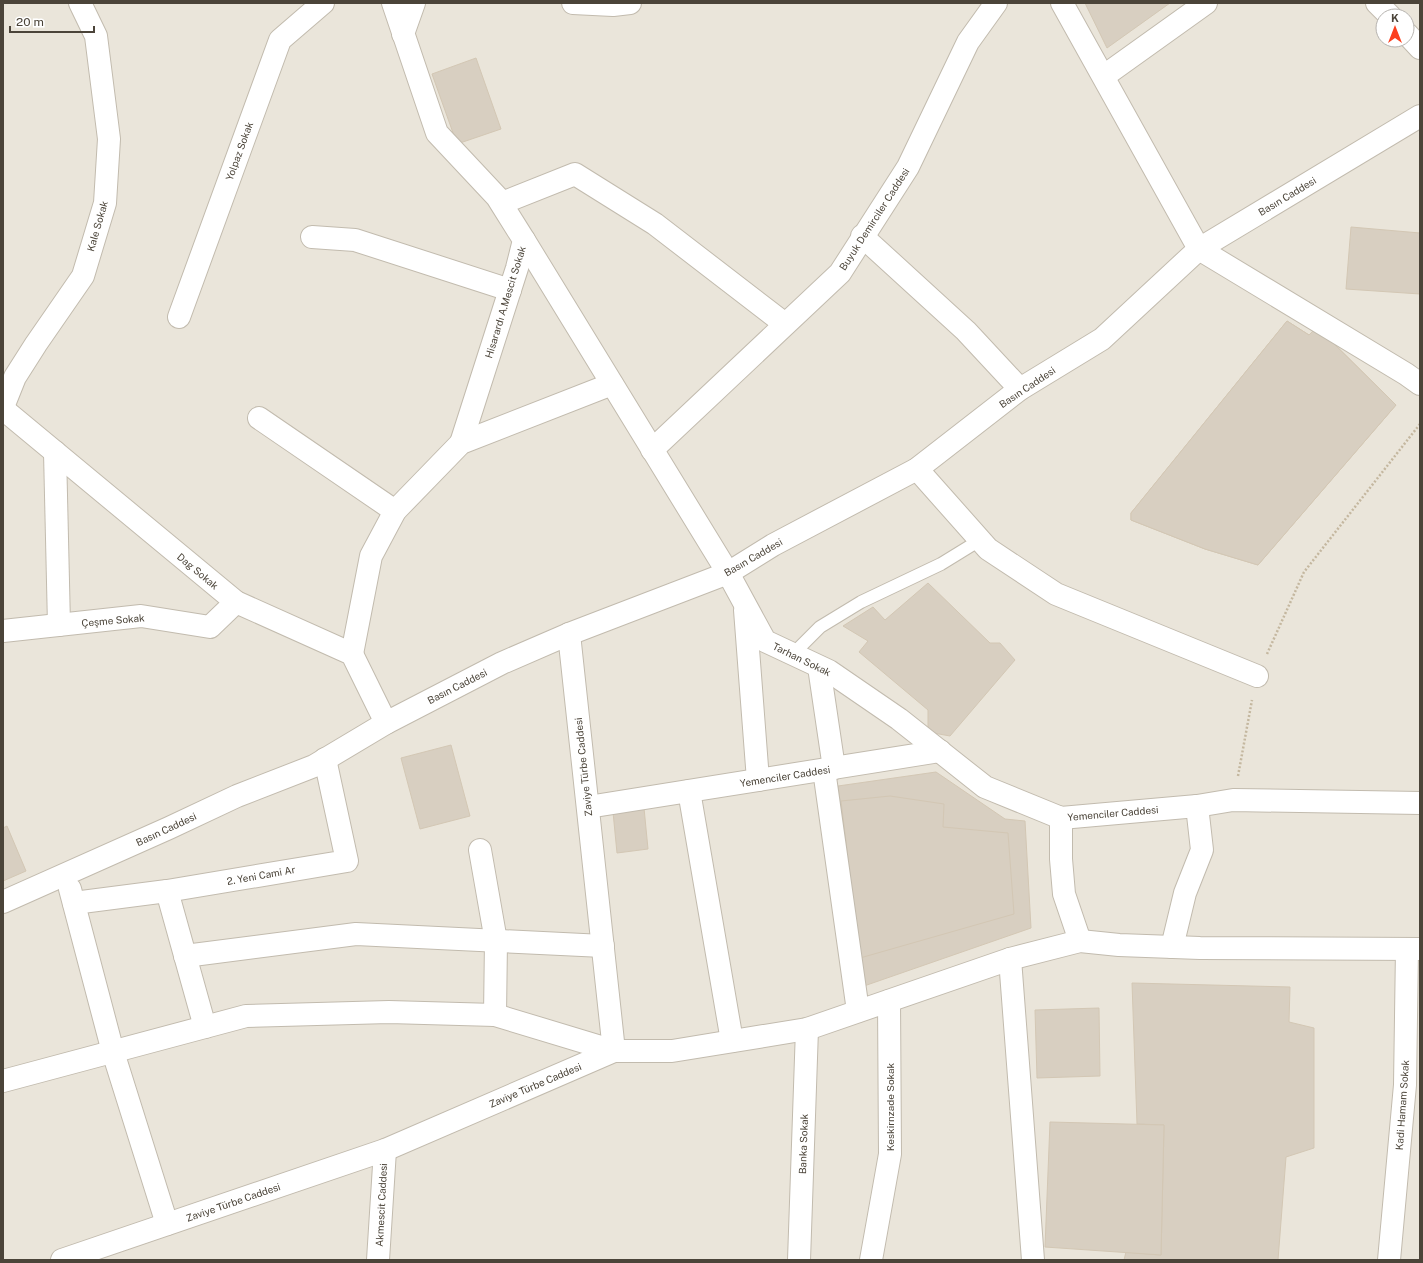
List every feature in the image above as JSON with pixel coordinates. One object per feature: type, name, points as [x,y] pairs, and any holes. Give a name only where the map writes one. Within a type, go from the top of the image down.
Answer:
[{"type":"street","name":"Kale Sokak","points":[[3,408],[16,377],[36,344],[83,276],[105,203],[109,139],[96,36],[80,3]]},
{"type":"street","points":[[94,3],[96,36]]},
{"type":"street","name":"Yolpaz Sokak","points":[[179,316],[280,40],[323,3]]},
{"type":"street","name":"Hisarardı A.Mescit Sokak","points":[[392,3],[438,133],[502,203],[524,240],[510,290],[461,443]]},
{"type":"street","points":[[403,34],[414,3]]},
{"type":"street","points":[[573,3],[613,5],[630,3]]},
{"type":"street","name":"Buyuk Demirciler Caddesi","points":[[652,450],[840,273],[862,236],[908,167],[968,42],[996,3]]},
{"type":"street","points":[[1062,3],[1199,249],[1420,384]]},
{"type":"street","points":[[1104,76],[1206,3]]},
{"type":"street","name":"Basın Caddesi","points":[[3,902],[237,796],[314,766],[386,723],[502,663],[569,634],[728,573],[773,545],[917,468],[1020,389],[1102,339],[1199,249],[1420,116]]},
{"type":"street","points":[[502,203],[575,174],[655,224],[785,324]]},
{"type":"street","points":[[862,236],[966,331],[1020,389]]},
{"type":"street","points":[[312,237],[355,240],[510,290]]},
{"type":"street","name":"Tarhan Sokak","points":[[524,240],[728,573],[765,640],[829,671],[899,719],[940,752]]},
{"type":"street","points":[[386,723],[352,654],[371,556],[395,511],[461,443],[612,384]]},
{"type":"street","name":"Dag Sokak","points":[[3,408],[236,602],[352,654]]},
{"type":"street","points":[[259,418],[395,511]]},
{"type":"street","points":[[54,452],[58,625]]},
{"type":"street","points":[[917,468],[988,549],[1056,594],[1257,676]]},
{"type":"street","name":"Çeşme Sokak","points":[[3,631],[141,616],[210,628],[236,602]]},
{"type":"street","points":[[744,603],[758,780]]},
{"type":"street","name":"Zaviye Türbe Caddesi","points":[[62,1260],[384,1150],[614,1051],[569,634]]},
{"type":"street","points":[[819,667],[829,769],[858,1011]]},
{"type":"street","name":"Yemenciler Caddesi","points":[[588,806],[940,752],[985,787],[1061,818],[1197,806],[1233,800],[1420,803]]},
{"type":"street","name":"2. Yeni Cami Ar","points":[[74,903],[167,891],[347,861],[325,759]]},
{"type":"street","points":[[689,791],[732,1041]]},
{"type":"street","points":[[1172,947],[1186,893],[1202,850],[1197,806]]},
{"type":"street","points":[[1061,818],[1061,859],[1064,894],[1080,941]]},
{"type":"street","points":[[480,850],[496,941],[495,1015]]},
{"type":"street","points":[[66,874],[113,1052],[167,1224]]},
{"type":"street","points":[[167,891],[205,1027]]},
{"type":"street","points":[[185,956],[356,934],[603,946]]},
{"type":"street","points":[[3,1081],[246,1016],[389,1012],[495,1015],[614,1051],[672,1051],[807,1029],[1010,959],[1080,941],[1119,945],[1172,947],[1414,949]]},
{"type":"street","name":"Kadi Hamam Sokak","points":[[1389,1260],[1413,1086],[1414,949]]},
{"type":"street","points":[[1010,959],[1033,1260]]},
{"type":"street","name":"Keskirnzade Sokak","points":[[871,1260],[890,1154],[889,1001]]},
{"type":"street","name":"Banka Sokak","points":[[799,1260],[807,1029]]},
{"type":"street","name":"Akmescit Caddesi","points":[[378,1260],[384,1150]]},
{"type":"lane","points":[[793,654],[820,627],[861,602],[941,564],[980,540]]},
{"type":"path","points":[[1233,800],[1257,676],[1304,572],[1420,424]]},
{"type":"shaded area","points":[[3,3],[1420,3],[1420,1260],[3,1260]]},
{"type":"building","points":[[1085,3],[1170,3],[1107,48]]},
{"type":"building","points":[[476,58],[501,129],[457,144],[432,74]]},
{"type":"building","points":[[1351,227],[1420,233],[1420,294],[1346,289]]},
{"type":"building","points":[[1287,321],[1309,335],[1317,327],[1396,405],[1258,565],[1205,549],[1131,520],[1131,513]],"holes":[[[1285,382],[1318,410],[1271,470],[1254,458],[1203,514],[1184,502]]]},
{"type":"building","points":[[1287,321],[1309,335],[1317,327],[1396,405],[1258,565],[1205,549],[1131,520],[1131,513]]},
{"type":"building","points":[[928,583],[990,643],[1000,643],[1015,660],[950,736],[928,732],[928,710],[859,652],[868,641],[843,626],[873,607],[885,620]]},
{"type":"building","points":[[451,745],[470,816],[420,829],[401,758]]},
{"type":"building","points":[[936,772],[1005,819],[1025,821],[1031,928],[864,986],[838,786]]},
{"type":"building","points":[[890,796],[944,804],[943,827],[1008,833],[1014,914],[860,958],[841,801]]},
{"type":"building","points":[[644,808],[648,849],[617,853],[613,812]]},
{"type":"building","points":[[7,826],[26,871],[3,881],[3,828]]},
{"type":"building","points":[[1132,983],[1290,987],[1289,1022],[1314,1028],[1314,1148],[1286,1157],[1278,1260],[1124,1260],[1126,1252],[1161,1255],[1164,1125],[1137,1124]]},
{"type":"building","points":[[1099,1008],[1100,1076],[1037,1078],[1035,1010]]},
{"type":"building","points":[[1050,1122],[1164,1125],[1161,1255],[1045,1247]]}]
